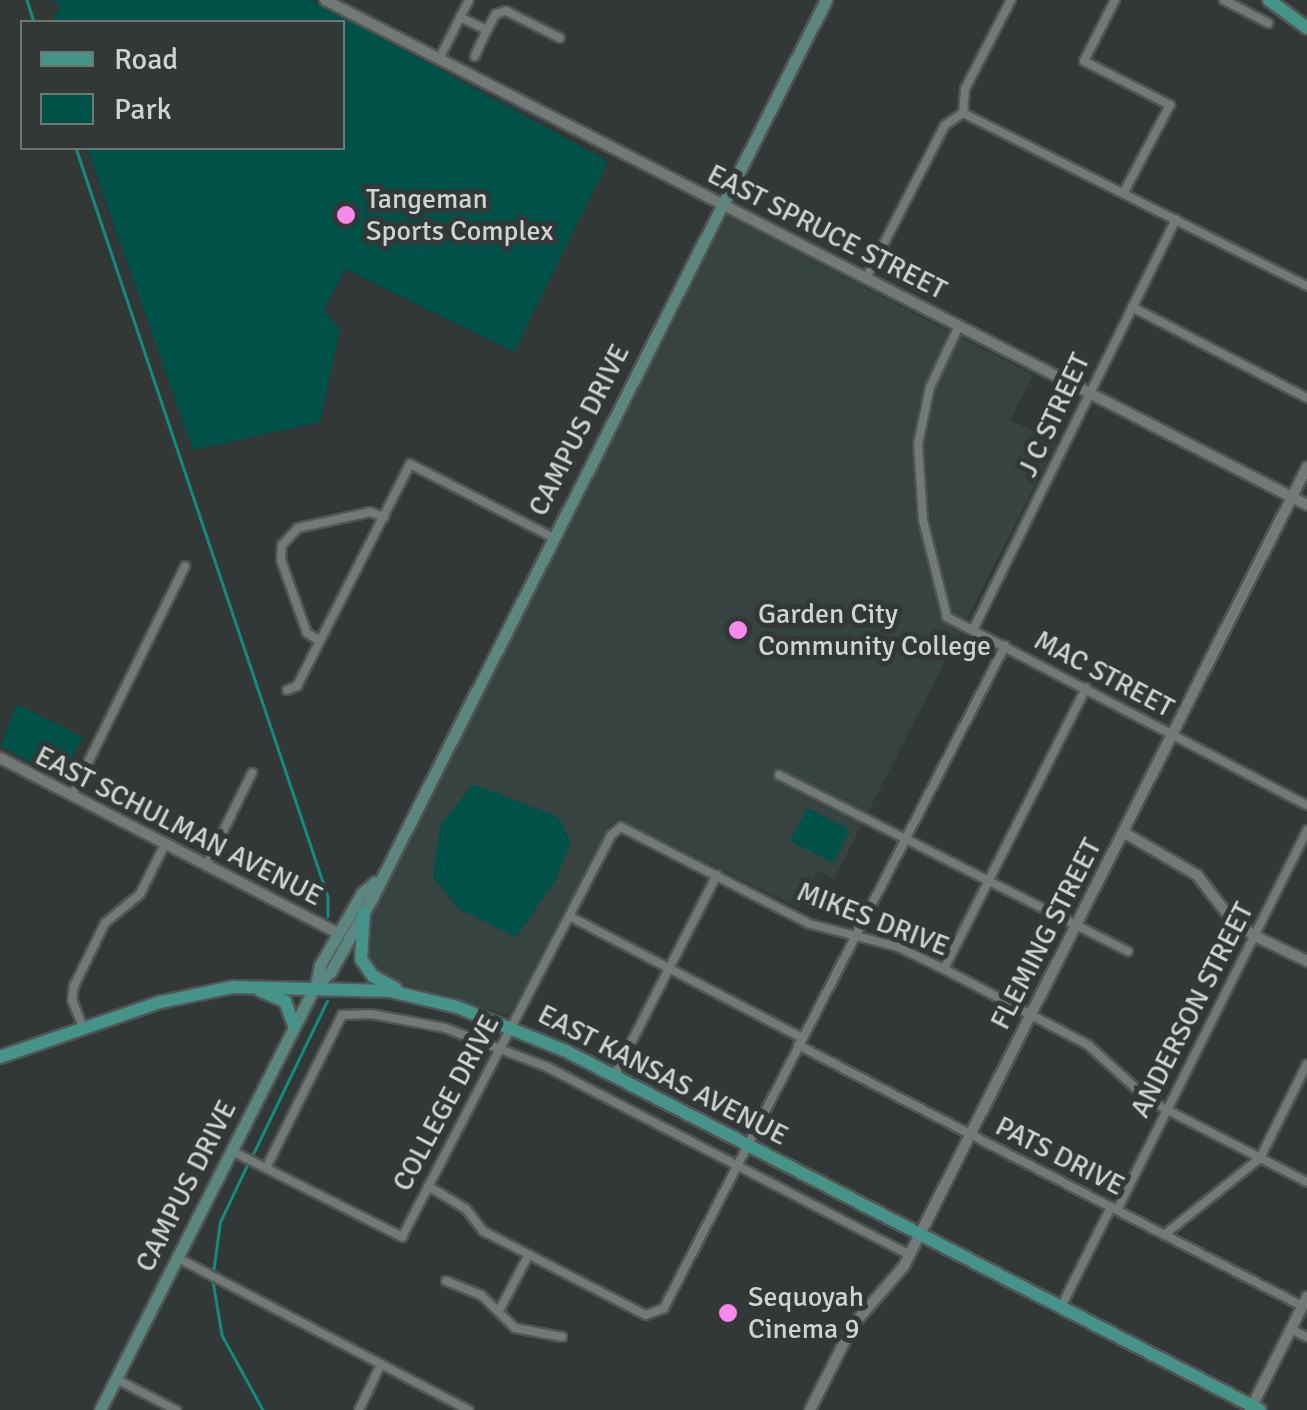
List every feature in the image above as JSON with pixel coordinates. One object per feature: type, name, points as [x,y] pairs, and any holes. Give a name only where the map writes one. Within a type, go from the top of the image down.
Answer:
[{"type":"main road","name":"CAMPUS DRIVE","points":[[316,985],[364,913],[375,882],[826,0]]},
{"type":"main road","points":[[1269,0],[1307,28]]},
{"type":"main road","name":"CAMPUS DRIVE","points":[[100,1410],[237,1153],[338,934],[375,882]]},
{"type":"main road","points":[[364,913],[361,959],[373,976],[407,995]]},
{"type":"main road","name":"EAST KANSAS AVENUE","points":[[0,1057],[161,1002],[249,986],[316,985],[407,995],[511,1026],[614,1076],[1254,1409]]},
{"type":"main road","points":[[249,986],[285,1001],[294,1026]]},
{"type":"street","name":"EAST SPRUCE STREET","points":[[325,0],[1307,506]]},
{"type":"street","points":[[350,13],[357,0]]},
{"type":"street","points":[[439,58],[469,0]]},
{"type":"street","points":[[866,278],[946,125],[963,113],[965,90],[1010,0]]},
{"type":"street","points":[[1115,0],[1084,61],[1170,106],[1124,192]]},
{"type":"street","points":[[1224,0],[1268,23]]},
{"type":"street","points":[[474,56],[496,14],[506,10],[560,38]]},
{"type":"street","points":[[460,17],[487,30]]},
{"type":"street","points":[[963,113],[1307,286]]},
{"type":"street","name":"J C STREET","points":[[973,630],[1176,219]]},
{"type":"street","points":[[1132,307],[1307,398]]},
{"type":"street","name":"MAC STREET","points":[[959,326],[930,387],[919,429],[928,544],[939,606],[973,630],[1307,805]]},
{"type":"street","points":[[287,690],[297,686],[410,464],[552,537]]},
{"type":"street","name":"FLEMING STREET","points":[[810,1410],[853,1326],[910,1255],[1307,467]]},
{"type":"street","points":[[320,642],[307,632],[281,560],[282,545],[298,528],[370,512],[384,516]]},
{"type":"street","points":[[72,795],[185,566]]},
{"type":"street","points":[[428,1186],[466,1209],[483,1231],[646,1315],[664,1308],[1005,646]]},
{"type":"street","points":[[944,969],[1086,688]]},
{"type":"street","name":"EAST SCHULMAN AVENUE","points":[[0,758],[338,934]]},
{"type":"street","points":[[206,866],[252,773]]},
{"type":"street","points":[[779,775],[990,878],[1128,951]]},
{"type":"street","name":"MIKES DRIVE","points":[[623,827],[810,924],[856,935],[944,969],[1088,1044],[1168,1110],[1307,1182]]},
{"type":"street","name":"COLLEGE DRIVE","points":[[237,1153],[402,1237],[610,835],[623,827]]},
{"type":"street","name":"ANDERSON STREET","points":[[1061,1307],[1168,1110],[1307,830]]},
{"type":"street","points":[[1123,832],[1197,874],[1255,936],[1307,962]]},
{"type":"street","points":[[83,1027],[72,1000],[74,986],[104,922],[140,894],[166,844]]},
{"type":"street","points":[[614,1076],[717,876]]},
{"type":"street","name":"PATS DRIVE","points":[[568,916],[970,1134],[1164,1235],[1305,1301]]},
{"type":"street","points":[[266,1168],[342,1015],[421,1022],[500,1048],[910,1255]]},
{"type":"street","points":[[1164,1235],[1260,1158],[1307,1064]]},
{"type":"street","points":[[499,1311],[528,1254]]},
{"type":"street","points":[[178,1258],[469,1410]]},
{"type":"street","points":[[446,1282],[481,1295],[515,1328],[562,1337]]},
{"type":"street","points":[[1254,1409],[1305,1301]]},
{"type":"street","points":[[1291,1329],[1307,1337]]},
{"type":"street","points":[[359,1410],[381,1364]]},
{"type":"street","points":[[116,1379],[172,1409]]},
{"type":"shaded area","name":"Garden City Community College","points":[[727,216],[1033,375],[1010,420],[1057,442],[834,879],[818,871],[799,908],[619,819],[609,825],[509,1016],[392,981],[366,955],[366,925]]},
{"type":"green space","name":"Tangeman Sports Complex","points":[[53,0],[312,0],[608,161],[514,352],[345,269],[324,309],[340,330],[320,422],[193,450],[88,150],[345,150],[345,20],[53,19],[61,5]]},
{"type":"green space","points":[[17,704],[83,737],[61,779],[0,745]]},
{"type":"green space","points":[[473,784],[558,817],[571,842],[555,881],[516,937],[458,908],[433,877],[440,826]]},
{"type":"green space","points":[[807,808],[850,830],[833,863],[790,841]]},
{"type":"waterway","points":[[27,0],[33,20]]},
{"type":"waterway","points":[[77,150],[328,897],[328,916]]},
{"type":"waterway","points":[[252,1156],[327,1001]]},
{"type":"waterway","points":[[213,1273],[220,1222],[248,1163]]},
{"type":"waterway","points":[[213,1281],[222,1335],[263,1410]]},
{"type":"place","name":"Tangeman Sports Complex","points":[[346,215]]},
{"type":"place","name":"Garden City Community College","points":[[738,630]]},
{"type":"place","name":"Sequoyah Cinema 9","points":[[728,1313]]}]
